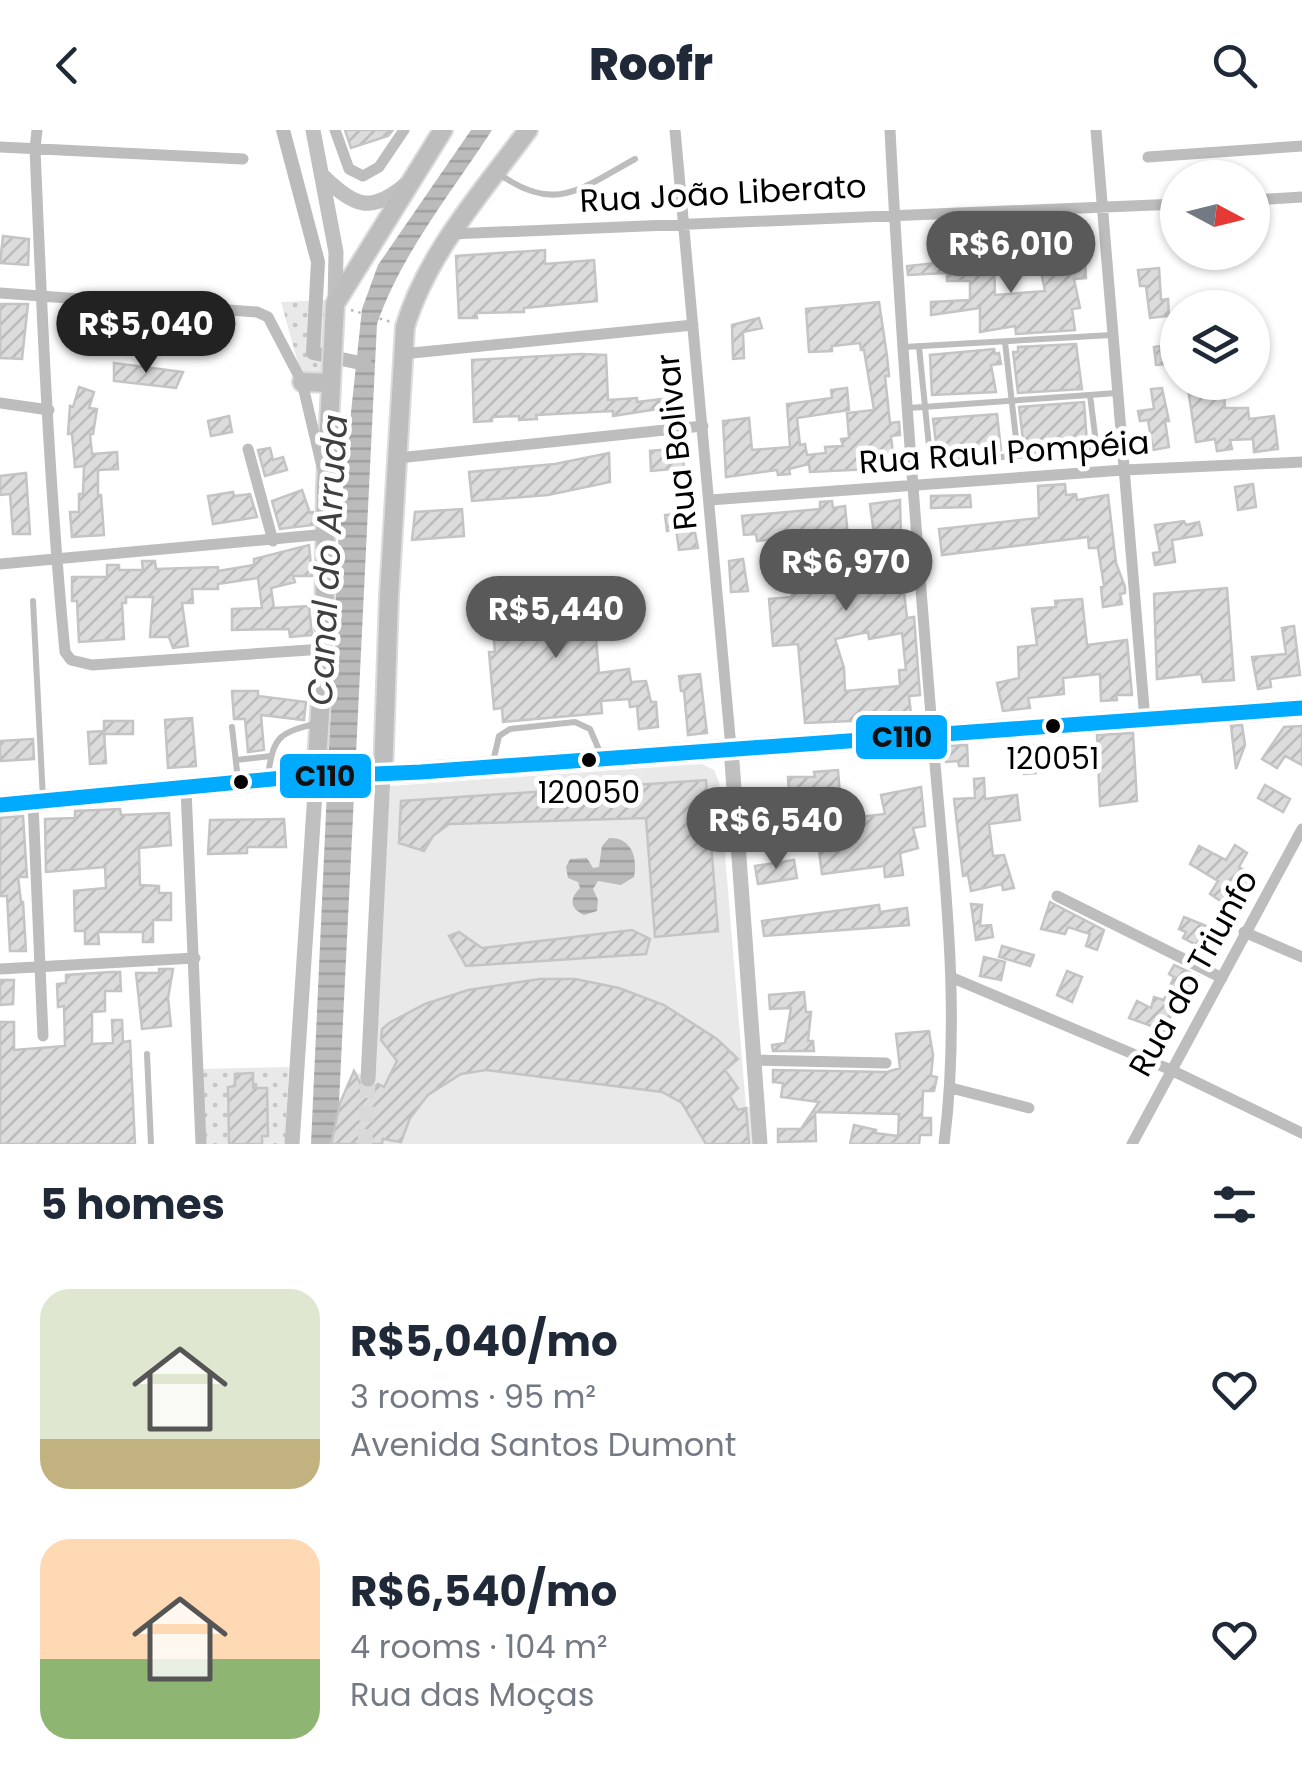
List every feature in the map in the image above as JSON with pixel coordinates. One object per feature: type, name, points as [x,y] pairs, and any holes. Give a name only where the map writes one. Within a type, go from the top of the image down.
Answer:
[{"type":"main road","points":[[321,776],[319,723],[334,329],[408,182],[442,130]]},
{"type":"main road","points":[[374,775],[406,326],[416,298],[451,234],[528,130]]},
{"type":"main road","points":[[302,382],[330,380]]},
{"type":"main road","points":[[0,805],[267,780],[1302,708]]},
{"type":"street","points":[[37,130],[42,297],[65,652],[71,660],[92,666],[324,649]]},
{"type":"street","points":[[313,130],[344,308]]},
{"type":"street","points":[[335,130],[349,169],[363,176],[378,167],[404,130]]},
{"type":"street","name":"Rua Bolivar","points":[[675,130],[732,748]]},
{"type":"street","points":[[890,130],[902,348],[953,978],[951,1088],[944,1144]]},
{"type":"street","points":[[1096,130],[1145,720]]},
{"type":"street","points":[[0,146],[243,158]]},
{"type":"street","points":[[1148,157],[1298,146]]},
{"type":"street","points":[[324,177],[340,193],[362,204],[381,201],[408,182]]},
{"type":"street","points":[[1270,199],[1302,197]]},
{"type":"street","name":"Rua João Liberato","points":[[451,234],[1160,205]]},
{"type":"street","points":[[0,293],[257,312],[271,320],[302,382],[326,486]]},
{"type":"street","points":[[402,354],[692,326]]},
{"type":"street","points":[[0,402],[49,410]]},
{"type":"street","points":[[398,458],[703,426]]},
{"type":"street","points":[[248,448],[273,541]]},
{"type":"street","name":"Rua Raul Pompéia","points":[[710,500],[1124,470],[1302,462]]},
{"type":"street","points":[[0,564],[327,534]]},
{"type":"street","points":[[732,748],[760,1144]]},
{"type":"street","points":[[368,1079],[374,775]]},
{"type":"street","points":[[292,1144],[321,776]]},
{"type":"street","points":[[186,789],[200,1144]]},
{"type":"street","points":[[38,803],[43,1036]]},
{"type":"street","name":"Rua do Triunfo","points":[[1132,1144],[1302,829]]},
{"type":"street","points":[[1288,856],[1302,862]]},
{"type":"street","points":[[1057,896],[1222,978]]},
{"type":"street","points":[[1244,932],[1302,957]]},
{"type":"street","points":[[0,969],[194,958]]},
{"type":"street","points":[[953,978],[1172,1070],[1302,1134]]},
{"type":"street","points":[[756,1060],[886,1062]]},
{"type":"street","points":[[951,1088],[1030,1108]]},
{"type":"lane","points":[[497,172],[534,194],[568,196],[636,159]]},
{"type":"lane","points":[[902,348],[1112,335]]},
{"type":"lane","points":[[1005,342],[1018,456]]},
{"type":"lane","points":[[919,346],[930,456],[939,462],[1094,447],[1090,395]]},
{"type":"lane","points":[[907,408],[1117,393]]},
{"type":"lane","points":[[32,600],[38,803]]},
{"type":"lane","points":[[492,766],[496,745],[504,732],[575,722],[590,729],[603,758]]},
{"type":"lane","points":[[267,780],[278,738],[286,731],[319,723]]},
{"type":"lane","points":[[232,727],[238,783]]},
{"type":"lane","points":[[236,760],[271,756]]},
{"type":"lane","points":[[147,1054],[151,1144]]},
{"type":"path","points":[[344,308],[380,319]]},
{"type":"shaded area","points":[[471,130],[492,130],[413,248],[377,324],[337,1144],[311,1144],[339,525],[362,309],[378,265]]},
{"type":"shaded area","points":[[326,300],[322,376],[301,374],[281,302]]},
{"type":"shaded area","points":[[702,764],[714,770],[719,782],[746,1107],[751,1107],[754,1144],[331,1144],[340,1103],[354,1071],[373,1081],[390,786]]},
{"type":"shaded area","points":[[609,838],[628,845],[635,862],[634,877],[621,885],[598,881],[593,889],[597,911],[584,915],[574,906],[574,896],[580,888],[578,882],[568,878],[566,867],[570,859],[587,858],[593,868],[599,867],[602,846]]},
{"type":"shaded area","points":[[289,1067],[285,1144],[205,1144],[201,1069]]},
{"type":"building","points":[[345,130],[393,130],[388,136],[351,148]]},
{"type":"building","points":[[3,236],[29,239],[28,265],[0,263]]},
{"type":"building","points":[[545,250],[545,264],[594,260],[597,301],[459,318],[456,256]]},
{"type":"building","points":[[994,257],[995,295],[1045,291],[1040,267],[1085,263],[1086,278],[1074,279],[1080,308],[1072,309],[1075,330],[1016,334],[1015,326],[980,332],[980,308],[931,315],[931,302],[970,300],[970,281],[947,281],[947,273],[908,275],[907,266]]},
{"type":"building","points":[[1159,268],[1160,317],[1150,318],[1146,286],[1140,286],[1138,270]]},
{"type":"building","points":[[879,302],[889,376],[885,376],[890,423],[899,422],[900,435],[891,436],[893,454],[870,457],[871,469],[810,472],[809,464],[789,469],[790,474],[778,475],[777,470],[726,477],[723,421],[749,418],[752,450],[790,447],[787,404],[832,398],[831,390],[847,388],[849,410],[797,418],[800,445],[805,444],[807,455],[826,453],[825,447],[843,446],[841,439],[849,438],[847,413],[874,410],[864,350],[860,343],[832,346],[832,351],[809,352],[806,309]]},
{"type":"building","points":[[0,304],[28,304],[22,359],[0,358]]},
{"type":"building","points":[[759,318],[762,328],[743,332],[744,358],[733,359],[732,325]]},
{"type":"building","points":[[1076,344],[1082,389],[1018,393],[1013,352],[1018,352],[1018,347]]},
{"type":"building","points":[[1160,346],[1160,365],[1156,365],[1154,347]]},
{"type":"building","points":[[994,349],[1001,364],[991,365],[996,392],[932,395],[930,355]]},
{"type":"building","points":[[606,355],[608,400],[637,398],[637,402],[679,397],[681,415],[660,418],[658,409],[613,416],[613,411],[536,415],[537,419],[519,420],[519,416],[492,417],[492,421],[474,422],[472,360]]},
{"type":"building","points":[[114,363],[183,372],[176,388],[114,381]]},
{"type":"building","points":[[79,387],[94,392],[89,408],[97,409],[90,434],[92,454],[117,452],[118,469],[98,470],[104,535],[72,537],[70,512],[79,512],[79,494],[83,494],[84,466],[75,467],[72,434],[68,434],[70,406],[73,407]]},
{"type":"building","points":[[1160,388],[1160,400],[1165,400],[1169,421],[1165,421],[1169,447],[1153,450],[1148,420],[1140,421],[1138,411],[1154,409],[1151,389]]},
{"type":"building","points":[[1190,400],[1224,400],[1225,408],[1248,408],[1249,419],[1274,416],[1278,449],[1254,452],[1253,439],[1230,440],[1232,449],[1217,451],[1215,439],[1196,442]]},
{"type":"building","points":[[1084,402],[1087,443],[1024,448],[1019,407]]},
{"type":"building","points":[[997,414],[1001,450],[941,455],[937,452],[933,419]]},
{"type":"building","points":[[229,416],[232,432],[211,436],[208,421]]},
{"type":"building","points":[[270,448],[273,460],[283,457],[287,470],[265,476],[258,450]]},
{"type":"building","points":[[682,448],[684,468],[651,471],[650,451]]},
{"type":"building","points":[[609,453],[610,482],[548,495],[472,501],[469,472],[555,464]]},
{"type":"building","points":[[26,473],[30,534],[13,534],[10,494],[0,495],[0,476]]},
{"type":"building","points":[[1065,484],[1066,495],[1076,494],[1077,500],[1108,495],[1116,563],[1125,587],[1125,593],[1120,594],[1122,604],[1103,607],[1098,548],[1089,548],[1088,537],[942,555],[939,529],[1039,518],[1038,486]]},
{"type":"building","points":[[1253,484],[1256,507],[1238,510],[1235,487]]},
{"type":"building","points":[[302,490],[310,513],[313,512],[313,525],[280,529],[272,501]]},
{"type":"building","points":[[233,492],[234,496],[250,494],[257,517],[213,524],[208,496]]},
{"type":"building","points":[[970,495],[971,507],[931,508],[931,496]]},
{"type":"building","points":[[900,500],[902,576],[907,618],[914,617],[920,695],[909,696],[911,714],[805,723],[798,644],[773,646],[769,599],[791,597],[794,592],[787,563],[812,557],[809,535],[757,541],[756,534],[744,535],[742,516],[820,509],[820,502],[832,501],[833,508],[845,506],[848,536],[874,534],[870,504]],"holes":[[[876,554],[876,580],[838,584],[831,560]],[[868,632],[869,639],[902,633],[906,670],[899,670],[900,686],[845,691],[844,668],[835,639]]]},
{"type":"building","points":[[462,509],[464,536],[412,540],[415,512]]},
{"type":"building","points":[[691,512],[698,548],[679,550],[676,529],[667,531],[665,515]]},
{"type":"building","points":[[1184,521],[1186,525],[1199,522],[1202,535],[1172,540],[1175,562],[1155,565],[1153,553],[1160,552],[1155,525]]},
{"type":"building","points":[[309,545],[312,576],[293,576],[295,582],[271,588],[274,608],[309,606],[312,635],[290,637],[289,629],[232,630],[232,609],[262,608],[258,578],[218,584],[218,589],[192,589],[193,603],[182,603],[188,646],[173,648],[169,637],[150,637],[153,597],[126,597],[126,603],[122,603],[124,639],[79,642],[72,577],[107,577],[107,565],[119,565],[119,570],[143,570],[142,561],[155,561],[156,569],[218,567],[218,571],[254,565],[254,559]]},
{"type":"building","points":[[743,559],[748,591],[731,592],[729,561]]},
{"type":"building","points":[[1227,588],[1234,680],[1203,682],[1201,674],[1157,679],[1154,594]]},
{"type":"building","points":[[592,590],[593,595],[598,595],[600,615],[594,616],[599,673],[629,669],[631,682],[646,681],[651,702],[656,702],[658,727],[639,729],[637,706],[630,707],[629,699],[601,701],[602,713],[503,722],[502,708],[494,709],[489,652],[495,652],[490,599]]},
{"type":"building","points":[[1082,599],[1087,645],[1127,640],[1132,695],[1116,695],[1117,700],[1101,701],[1100,674],[1063,678],[1064,694],[1028,698],[1030,708],[1003,711],[997,683],[1019,678],[1018,647],[1037,645],[1032,609],[1056,607],[1055,601]]},
{"type":"building","points":[[1294,626],[1300,675],[1270,679],[1271,687],[1258,689],[1252,657],[1286,654],[1282,628]]},
{"type":"building","points":[[700,674],[707,733],[688,735],[679,676]]},
{"type":"building","points":[[232,691],[258,691],[258,696],[306,702],[304,720],[261,715],[264,750],[248,752],[245,719],[234,719]]},
{"type":"building","points":[[192,718],[196,766],[168,768],[165,720]]},
{"type":"building","points":[[104,721],[133,721],[133,734],[104,734]]},
{"type":"building","points":[[1242,725],[1245,745],[1236,769],[1231,726]]},
{"type":"building","points":[[1302,726],[1302,765],[1285,756],[1277,768],[1262,759],[1284,727]]},
{"type":"building","points":[[104,731],[106,763],[90,764],[88,732]]},
{"type":"building","points":[[1133,733],[1137,801],[1100,806],[1097,735]]},
{"type":"building","points":[[33,739],[34,759],[0,761],[0,741]]},
{"type":"building","points":[[967,745],[968,766],[959,766],[958,761],[946,762],[945,746]]},
{"type":"building","points":[[1033,745],[1036,773],[1024,774],[1021,746]]},
{"type":"building","points":[[838,770],[842,819],[885,814],[881,795],[921,787],[925,826],[913,828],[918,848],[900,853],[903,875],[885,877],[884,866],[822,874],[816,827],[791,827],[788,777],[815,777],[814,772]]},
{"type":"building","points":[[984,778],[985,799],[1017,795],[1020,820],[989,824],[993,856],[1004,855],[1014,888],[1003,890],[1002,884],[971,891],[968,875],[963,876],[954,799],[975,798],[974,779]]},
{"type":"building","points":[[706,780],[718,931],[655,937],[646,818],[449,824],[433,836],[424,851],[399,843],[401,801]]},
{"type":"building","points":[[1265,785],[1290,799],[1283,812],[1258,798]]},
{"type":"building","points":[[120,809],[121,815],[169,813],[171,845],[139,848],[140,885],[159,886],[159,893],[171,893],[171,920],[153,920],[153,942],[143,942],[143,932],[98,932],[99,944],[85,944],[85,931],[75,931],[74,891],[106,888],[105,867],[46,872],[45,819],[75,818],[75,811]]},
{"type":"building","points":[[23,816],[27,877],[18,877],[26,951],[10,951],[7,896],[0,896],[0,818]]},
{"type":"building","points":[[284,819],[286,847],[247,847],[247,853],[208,854],[210,820]]},
{"type":"building","points":[[1235,845],[1247,853],[1239,867],[1254,877],[1234,910],[1210,894],[1218,881],[1190,864],[1199,846],[1226,860]]},
{"type":"building","points":[[794,860],[797,878],[758,884],[755,866]]},
{"type":"building","points":[[1050,902],[1104,930],[1097,950],[1086,946],[1090,934],[1068,927],[1065,934],[1041,929]]},
{"type":"building","points":[[971,904],[982,905],[980,926],[991,925],[993,937],[976,940]]},
{"type":"building","points":[[879,905],[880,912],[907,908],[909,925],[764,936],[762,921]]},
{"type":"building","points":[[1184,917],[1221,932],[1212,953],[1183,938],[1186,932],[1179,929]]},
{"type":"building","points":[[632,930],[650,939],[646,954],[466,966],[449,936],[459,932],[482,948]]},
{"type":"building","points":[[1002,946],[1034,955],[1030,966],[999,957]]},
{"type":"building","points":[[984,957],[1005,962],[1001,980],[980,976]]},
{"type":"building","points":[[1174,965],[1198,976],[1185,1002],[1177,999],[1165,1031],[1129,1018],[1137,1001],[1151,1008],[1154,997],[1164,1000],[1174,977],[1169,974]]},
{"type":"building","points":[[159,969],[173,969],[168,998],[171,1026],[142,1029],[136,973],[159,973]]},
{"type":"building","points":[[1067,971],[1082,977],[1072,1002],[1057,995]]},
{"type":"building","points":[[120,972],[121,991],[105,991],[105,1011],[92,1012],[92,1044],[113,1043],[112,1020],[122,1020],[123,1042],[130,1041],[135,1144],[0,1144],[0,1022],[14,1022],[14,1050],[65,1046],[64,1006],[58,1007],[57,984],[66,983],[66,975]]},
{"type":"building","points":[[540,979],[575,979],[619,988],[664,1005],[717,1039],[738,1059],[725,1070],[738,1088],[730,1096],[738,1110],[746,1108],[749,1144],[706,1144],[682,1103],[662,1092],[486,1070],[461,1074],[428,1095],[410,1118],[401,1142],[383,1139],[382,1144],[331,1144],[340,1103],[354,1071],[363,1089],[378,1084],[384,1087],[397,1061],[381,1040],[382,1029],[389,1023],[425,1004],[468,990]]},
{"type":"building","points":[[0,980],[14,980],[13,1004],[0,1005]]},
{"type":"building","points":[[804,992],[806,1012],[811,1012],[808,1041],[813,1041],[814,1051],[773,1051],[772,1045],[785,1043],[791,1008],[770,1009],[769,995]]},
{"type":"building","points":[[929,1031],[931,1076],[937,1077],[934,1091],[923,1091],[922,1118],[931,1118],[931,1135],[920,1135],[919,1144],[850,1144],[854,1125],[898,1136],[899,1114],[815,1112],[816,1141],[778,1142],[778,1129],[801,1129],[819,1102],[781,1097],[783,1083],[773,1082],[773,1070],[887,1072],[900,1068],[896,1034]]},
{"type":"building","points":[[253,1073],[253,1088],[267,1088],[268,1136],[262,1136],[262,1144],[229,1144],[228,1087],[235,1086],[235,1074]]},
{"type":"waterway","points":[[283,130],[318,262],[313,353],[365,364]]},
{"type":"tunnel","points":[[365,1144],[368,1079]]},
{"type":"transit line","name":"C110","points":[[0,805],[283,778],[421,772],[1302,708]]},
{"type":"place","name":"120051","points":[[1053,726]]},
{"type":"place","name":"120050","points":[[589,760]]},
{"type":"water label","name":"Canal do Arruda","points":[[327,560]]}]
